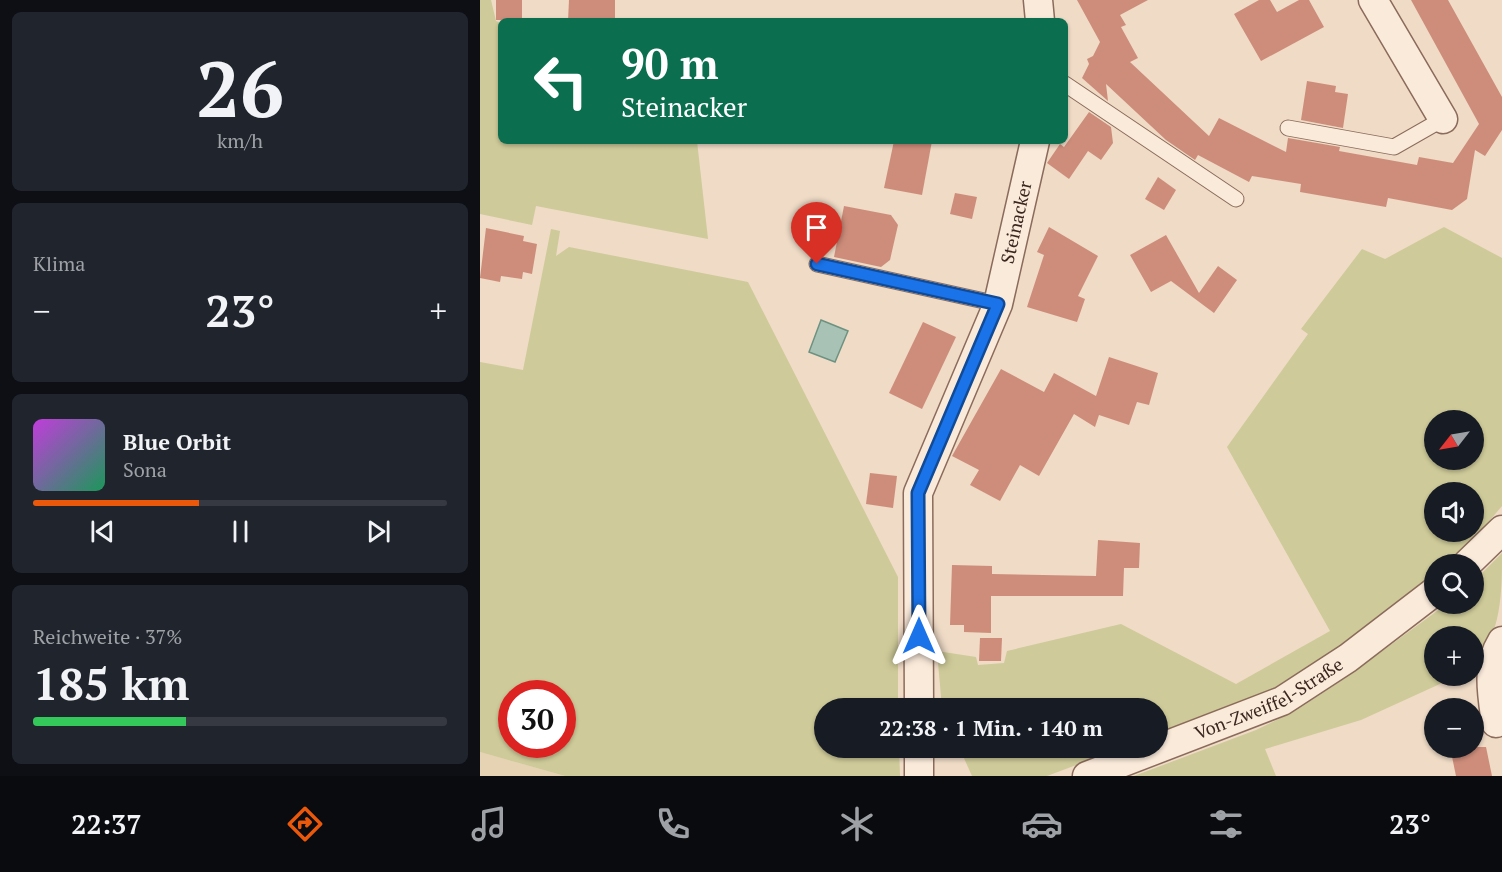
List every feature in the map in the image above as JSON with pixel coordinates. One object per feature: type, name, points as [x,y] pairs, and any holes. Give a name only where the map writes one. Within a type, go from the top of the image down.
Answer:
[{"type":"street","points":[[1038,0],[1040,18]]},
{"type":"street","points":[[1373,0],[1388,44],[1443,119]]},
{"type":"street","name":"Steinacker","points":[[919,698],[918,493],[998,304],[1034,144]]},
{"type":"street","points":[[1477,554],[1502,530]]},
{"type":"street","name":"Von-Zweiffel-Straße","points":[[1087,776],[1282,701],[1348,658],[1424,600]]},
{"type":"street","points":[[1496,723],[1490,679],[1495,653],[1502,641]]},
{"type":"street","points":[[919,758],[919,776]]},
{"type":"lane","points":[[1068,86],[1236,199]]},
{"type":"lane","points":[[1288,128],[1394,147],[1443,119]]},
{"type":"lane","points":[[817,264],[998,304]]},
{"type":"shaded area","points":[[480,0],[491,0],[498,22],[498,144],[697,144],[708,239],[536,206],[532,225],[480,214]]},
{"type":"shaded area","points":[[1444,227],[1502,258],[1502,506],[1484,527],[1484,482],[1424,482],[1424,542],[1471,542],[1458,554],[1424,554],[1424,582],[1335,649],[1274,688],[1168,730],[1168,698],[941,698],[937,651],[976,657],[978,665],[1004,663],[1007,651],[1121,624],[1236,684],[1330,631],[1227,447],[1308,334],[1301,329],[1362,249],[1385,259]]},
{"type":"shaded area","points":[[551,229],[560,231],[556,256],[569,247],[748,282],[898,577],[898,698],[814,698],[814,758],[899,758],[900,776],[565,776],[501,758],[576,758],[576,680],[498,680],[498,757],[480,752],[480,362],[523,370]]},
{"type":"shaded area","points":[[821,320],[848,331],[835,362],[809,352]]},
{"type":"shaded area","points":[[1502,553],[1502,582],[1498,612],[1495,627],[1484,650],[1484,626],[1424,626],[1424,686],[1435,686],[1361,720],[1265,749],[1276,776],[1134,776],[1256,730],[1295,711],[1344,679],[1433,614],[1484,614],[1484,571]]},
{"type":"shaded area","points":[[480,752],[565,776],[480,776]]},
{"type":"shaded area","points":[[964,758],[1095,758],[1047,776],[972,776]]},
{"type":"building","points":[[496,0],[522,0],[522,18],[498,18],[496,20]]},
{"type":"building","points":[[569,0],[615,0],[615,18],[568,18]]},
{"type":"building","points":[[1077,0],[1148,0],[1120,15],[1126,25],[1121,27],[1138,58],[1130,62],[1209,136],[1219,118],[1286,152],[1288,138],[1340,147],[1339,151],[1417,165],[1419,157],[1453,163],[1479,124],[1411,0],[1448,0],[1502,97],[1502,130],[1485,156],[1475,150],[1467,199],[1452,210],[1388,198],[1386,207],[1300,192],[1301,184],[1252,176],[1249,182],[1198,155],[1195,160],[1166,140],[1106,84],[1108,101],[1082,78],[1089,64],[1087,59],[1093,56],[1100,42]]},
{"type":"building","points":[[1259,0],[1270,0],[1277,12],[1299,0],[1309,0],[1324,27],[1261,61],[1234,14]]},
{"type":"building","points":[[1307,81],[1336,86],[1335,92],[1348,94],[1343,128],[1301,120]]},
{"type":"building","points":[[1089,112],[1111,127],[1113,143],[1101,160],[1088,151],[1069,179],[1047,163],[1060,144],[1064,147]]},
{"type":"building","points":[[893,144],[931,144],[922,195],[884,188]]},
{"type":"building","points":[[1158,177],[1176,190],[1164,210],[1145,199]]},
{"type":"building","points":[[955,193],[977,197],[972,219],[950,214]]},
{"type":"building","points":[[844,206],[891,215],[898,225],[890,260],[881,267],[834,257]]},
{"type":"building","points":[[1049,227],[1098,256],[1078,296],[1085,299],[1077,322],[1027,307],[1044,255],[1037,252]]},
{"type":"building","points":[[486,228],[524,236],[523,241],[537,244],[532,274],[523,272],[522,279],[501,276],[500,282],[480,278]]},
{"type":"building","points":[[1166,235],[1199,293],[1218,266],[1237,280],[1214,313],[1171,281],[1151,292],[1130,255]]},
{"type":"building","points":[[923,322],[956,337],[922,409],[889,393]]},
{"type":"building","points":[[1109,357],[1158,373],[1149,405],[1137,402],[1129,425],[1099,415],[1095,427],[1074,414],[1039,476],[1020,465],[1000,501],[970,485],[979,470],[952,456],[1001,369],[1044,392],[1054,373],[1096,396]]},
{"type":"building","points":[[870,473],[897,476],[893,508],[866,504]]},
{"type":"building","points":[[1098,540],[1140,543],[1139,568],[1124,568],[1123,596],[991,596],[991,633],[964,632],[964,625],[950,625],[952,565],[992,566],[992,574],[1096,576]]},
{"type":"building","points":[[980,638],[1002,638],[1001,661],[979,661]]},
{"type":"building","points":[[1484,747],[1486,747],[1492,776],[1456,776],[1452,758],[1484,758]]},
{"type":"route","points":[[817,264],[998,304],[918,493],[919,636]]}]
